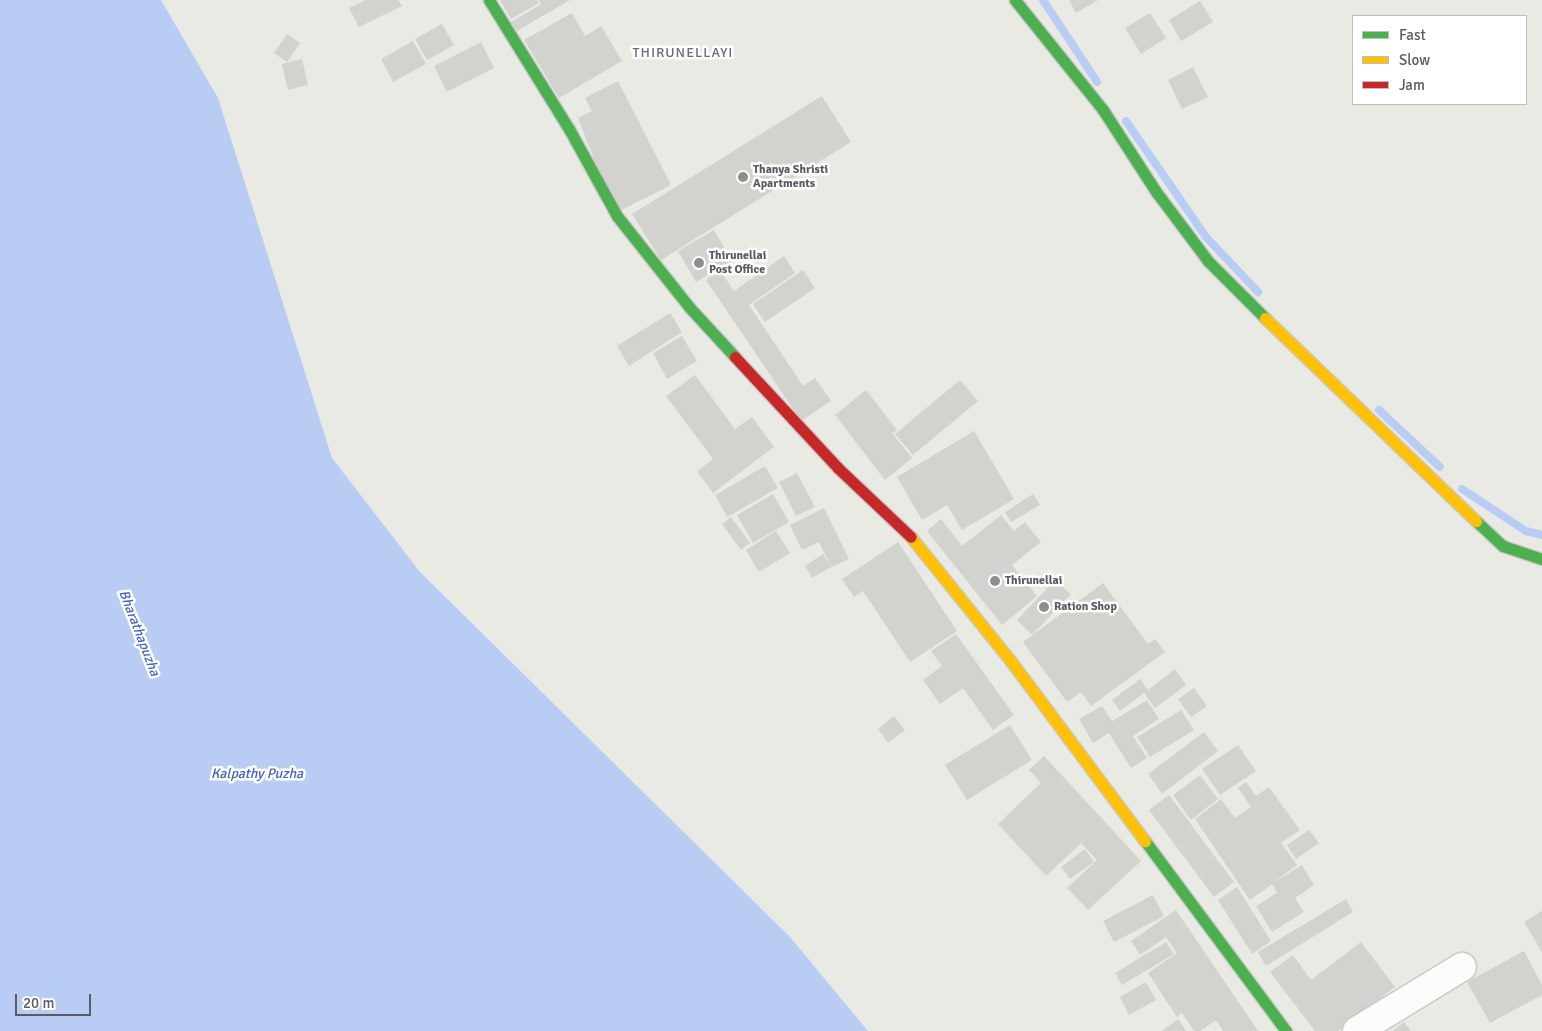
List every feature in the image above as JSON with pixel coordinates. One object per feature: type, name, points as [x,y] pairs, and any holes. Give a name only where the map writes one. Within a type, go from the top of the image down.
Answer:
[{"type":"street","points":[[489,0],[569,129],[617,216],[690,308],[838,468],[904,530],[917,545],[1010,660],[1286,1031]]},
{"type":"street","points":[[1015,0],[1103,110],[1157,193],[1208,261],[1334,386],[1503,546],[1542,559]]},
{"type":"street","points":[[1357,1031],[1462,966]]},
{"type":"water","name":"Kalpathy Puzha","points":[[0,0],[161,0],[218,98],[332,458],[420,572],[790,937],[868,1031],[0,1031]]},
{"type":"building","points":[[365,0],[398,0],[402,6],[359,27],[349,8]]},
{"type":"building","points":[[500,0],[537,0],[539,3],[511,19]]},
{"type":"building","points":[[539,0],[570,0],[517,31],[511,22],[541,4]]},
{"type":"building","points":[[1069,0],[1098,0],[1076,13]]},
{"type":"building","points":[[1200,1],[1213,22],[1181,41],[1169,20]]},
{"type":"building","points":[[572,13],[585,36],[601,26],[622,61],[559,98],[524,40]]},
{"type":"building","points":[[1150,13],[1166,38],[1141,54],[1125,28]]},
{"type":"building","points":[[442,24],[454,45],[427,60],[415,39]]},
{"type":"building","points":[[287,34],[300,43],[287,62],[274,53]]},
{"type":"building","points":[[413,41],[426,64],[393,82],[381,59]]},
{"type":"building","points":[[481,42],[494,68],[447,92],[434,66]]},
{"type":"building","points":[[302,59],[308,85],[288,90],[282,64]]},
{"type":"building","points":[[1193,67],[1208,97],[1182,109],[1168,80]]},
{"type":"building","points":[[618,81],[671,185],[615,213],[578,118],[592,111],[585,98]]},
{"type":"building","name":"Thanya Shristi Apartments","points":[[822,96],[851,142],[661,260],[632,214]]},
{"type":"building","points":[[714,230],[732,261],[696,282],[678,251]]},
{"type":"building","points":[[784,256],[795,273],[749,305],[803,386],[815,378],[831,401],[801,421],[706,280],[720,270],[734,291]]},
{"type":"building","points":[[803,270],[815,288],[765,322],[753,304]]},
{"type":"building","points":[[670,313],[682,332],[629,366],[617,346]]},
{"type":"building","points":[[682,336],[697,361],[667,379],[653,353]]},
{"type":"building","points":[[695,375],[735,429],[752,417],[774,447],[713,493],[697,471],[713,459],[666,396]]},
{"type":"building","points":[[960,380],[978,401],[913,455],[895,434]]},
{"type":"building","points":[[866,390],[897,430],[892,433],[912,458],[885,480],[835,415]]},
{"type":"building","points":[[974,431],[1014,499],[962,530],[947,505],[922,520],[897,477]]},
{"type":"building","points":[[765,466],[778,488],[727,517],[715,495]]},
{"type":"building","points":[[797,473],[815,507],[796,516],[779,482]]},
{"type":"building","points":[[773,494],[789,522],[753,543],[737,515]]},
{"type":"building","points":[[1033,494],[1040,505],[1011,522],[1005,512]]},
{"type":"building","points":[[824,508],[849,559],[831,567],[819,542],[802,550],[790,525]]},
{"type":"building","name":"Thirunellai","points":[[1001,515],[1014,531],[1025,522],[1041,542],[1012,565],[1037,596],[1002,625],[927,531],[941,519],[962,546]]},
{"type":"building","points":[[731,517],[750,543],[741,550],[722,524]]},
{"type":"building","points":[[776,531],[790,553],[759,572],[746,550]]},
{"type":"building","points":[[898,542],[957,631],[910,662],[863,591],[854,597],[842,579]]},
{"type":"building","points":[[823,554],[831,567],[812,578],[805,566]]},
{"type":"building","name":"Ration Shop","points":[[1055,580],[1071,594],[1032,635],[1017,620]]},
{"type":"building","points":[[1103,583],[1148,644],[1155,639],[1165,652],[1091,706],[1081,692],[1067,702],[1023,642]]},
{"type":"building","points":[[956,634],[1014,715],[993,730],[963,688],[940,704],[923,680],[942,666],[931,651]]},
{"type":"building","points":[[1175,669],[1186,685],[1155,708],[1144,693],[1120,711],[1112,700],[1140,679],[1148,690]]},
{"type":"building","points":[[1194,688],[1207,706],[1191,717],[1178,699]]},
{"type":"building","points":[[1147,700],[1159,719],[1133,736],[1147,758],[1131,768],[1109,733],[1093,743],[1079,719],[1102,706],[1112,721]]},
{"type":"building","points":[[1181,710],[1194,730],[1150,757],[1137,737]]},
{"type":"building","points":[[894,716],[905,730],[888,743],[878,729]]},
{"type":"building","points":[[1010,725],[1032,760],[967,800],[945,765]]},
{"type":"building","points":[[1204,732],[1218,751],[1162,794],[1148,774]]},
{"type":"building","points":[[1238,745],[1256,771],[1220,795],[1202,769]]},
{"type":"building","points":[[1044,756],[1141,861],[1088,910],[1067,888],[1097,860],[1081,843],[1046,876],[998,824],[1041,783],[1029,770]]},
{"type":"building","points":[[1200,775],[1218,799],[1191,820],[1173,795]]},
{"type":"building","points":[[1246,782],[1256,796],[1269,787],[1300,830],[1281,843],[1297,865],[1273,883],[1302,865],[1314,885],[1295,898],[1304,912],[1272,932],[1256,906],[1277,893],[1272,884],[1250,900],[1195,819],[1221,799],[1235,818],[1251,807],[1238,788]]},
{"type":"building","points":[[1169,795],[1234,882],[1214,897],[1149,810]]},
{"type":"building","points":[[1309,830],[1319,843],[1296,859],[1287,845]]},
{"type":"building","points":[[1085,849],[1094,862],[1070,879],[1061,867]]},
{"type":"building","points":[[1237,887],[1271,941],[1252,954],[1218,900]]},
{"type":"building","points":[[1153,895],[1164,916],[1114,942],[1103,921]]},
{"type":"building","points":[[1346,899],[1353,912],[1266,966],[1258,952]]},
{"type":"building","points":[[1176,910],[1258,1031],[1223,1031],[1216,1020],[1200,1031],[1194,1031],[1182,1013],[1177,1017],[1148,973],[1177,953],[1166,937],[1140,955],[1131,941]]},
{"type":"building","points":[[1542,911],[1542,952],[1524,922]]},
{"type":"building","points":[[1166,942],[1174,954],[1122,985],[1115,973]]},
{"type":"building","points":[[1361,942],[1395,987],[1338,1031],[1315,1031],[1270,972],[1293,955],[1311,980]]},
{"type":"building","points":[[1524,951],[1542,985],[1542,995],[1490,1023],[1467,982]]},
{"type":"building","points":[[1146,982],[1156,1000],[1129,1015],[1120,997]]},
{"type":"building","points":[[1178,1019],[1186,1031],[1163,1031],[1163,1030]]},
{"type":"building","points":[[1404,1022],[1411,1031],[1393,1031]]},
{"type":"waterway","points":[[1043,0],[1097,82]]},
{"type":"waterway","points":[[1126,121],[1206,237],[1258,292]]},
{"type":"waterway","points":[[1379,410],[1440,467]]},
{"type":"waterway","points":[[1462,489],[1526,531],[1542,535]]},
{"type":"traffic: fast","points":[[489,0],[569,129],[617,216],[690,308],[735,357]]},
{"type":"traffic: fast","points":[[1015,0],[1103,110],[1157,193],[1208,261],[1265,318]]},
{"type":"traffic: fast","points":[[1476,521],[1503,546],[1542,559]]},
{"type":"traffic: fast","points":[[1145,841],[1286,1031]]},
{"type":"traffic: slow","points":[[1265,318],[1476,521]]},
{"type":"traffic: slow","points":[[911,537],[1010,660],[1145,841]]},
{"type":"traffic: jam","points":[[735,357],[838,468],[911,537]]},
{"type":"place","name":"Thanya Shristi Apartments","points":[[743,177]]},
{"type":"place","name":"Thirunellai Post Office","points":[[699,263]]},
{"type":"place","name":"Thirunellai","points":[[995,581]]},
{"type":"place","name":"Ration Shop","points":[[1044,607]]},
{"type":"district","name":"THIRUNELLAYI","points":[[683,53]]},
{"type":"water label","name":"Bharathapuzha","points":[[139,633]]}]
